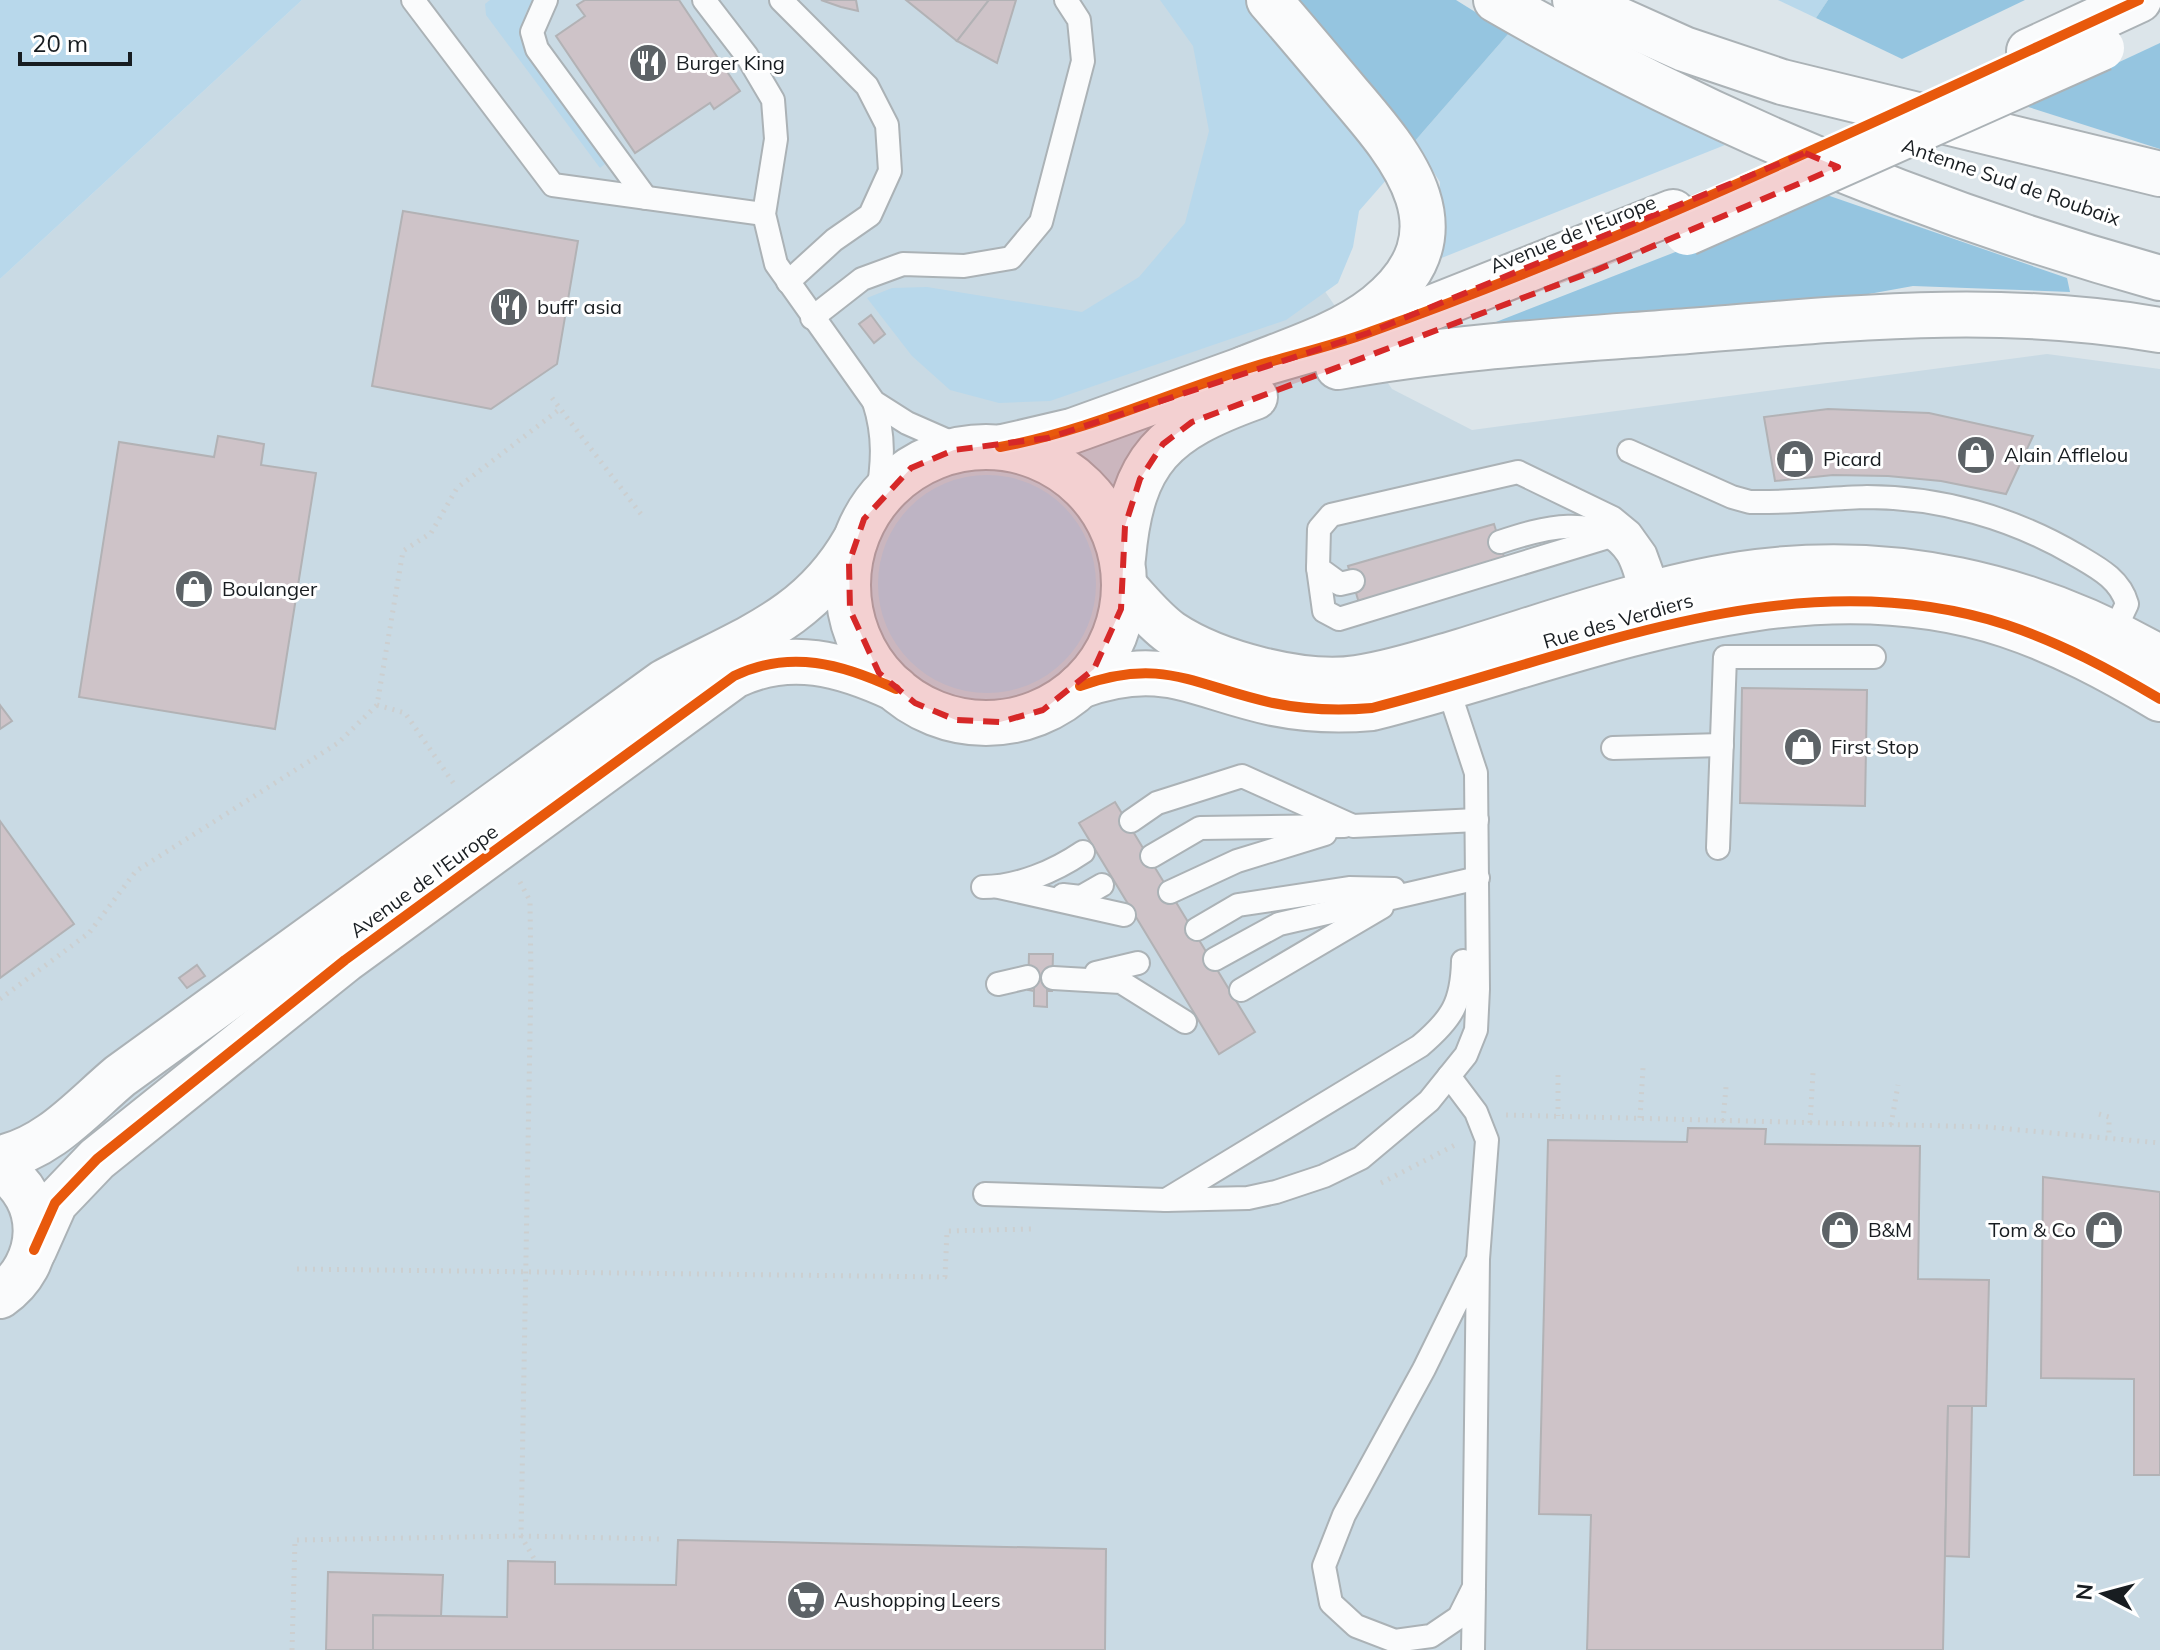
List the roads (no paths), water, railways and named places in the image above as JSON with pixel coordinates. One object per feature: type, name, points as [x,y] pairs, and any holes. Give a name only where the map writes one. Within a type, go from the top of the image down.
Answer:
[{"type":"main road","points":[[1244,369],[1331,332],[1376,306],[1406,273],[1415,256],[1422,224],[1419,194],[1395,148],[1269,0]]},
{"type":"main road","points":[[1496,0],[1660,87],[1883,186],[2017,235],[2160,278]]},
{"type":"main road","name":"Antenne Sud de Roubaix","points":[[1549,0],[1665,63],[1784,117],[2013,206],[2160,251]]},
{"type":"main road","points":[[1575,0],[1684,49],[1782,82],[2160,174]]},
{"type":"main road","name":"Avenue de l'Europe","points":[[1123,575],[1131,503],[1150,461],[1163,444],[1213,412],[1524,299],[2139,0]]},
{"type":"main road","name":"Avenue de l'Europe","points":[[989,447],[1084,427],[1244,369],[1368,333],[1680,223],[2160,21]]},
{"type":"main road","points":[[1338,367],[1471,348],[1907,314],[2054,315],[2160,330]]},
{"type":"main road","points":[[989,447],[1045,460],[1082,486],[1109,522],[1123,575],[1111,640],[1080,686],[1043,710],[1000,722],[945,717],[915,703],[896,689],[866,654],[853,621],[847,587],[855,540],[877,499],[911,468],[943,454],[989,447]]},
{"type":"main road","name":"Avenue de l'Europe","points":[[0,1296],[17,1282],[55,1203],[97,1159],[345,960],[664,682],[760,635],[793,613],[838,570],[855,540]]},
{"type":"main road","name":"Rue des Verdiers","points":[[1123,575],[1174,634],[1216,654],[1270,671],[1317,679],[1443,673]]},
{"type":"main road","name":"Rue des Verdiers","points":[[1080,686],[1107,676],[1166,672],[1270,702],[1336,711],[1372,708],[1443,673],[1655,612],[1873,601],[1961,613],[2160,658]]},
{"type":"main road","name":"Rue des Verdiers","points":[[2106,648],[2160,699]]},
{"type":"main road","name":"Avenue de l'Europe","points":[[0,1158],[20,1152],[54,1133],[120,1076],[488,833],[749,669],[797,661],[831,664],[896,689]]},
{"type":"main road","points":[[0,1168],[17,1182],[30,1202],[36,1226],[34,1250]]},
{"type":"lane","points":[[413,0],[553,185],[764,214]]},
{"type":"lane","points":[[546,0],[532,32],[537,49],[646,198]]},
{"type":"lane","points":[[704,0],[747,56],[773,100],[776,139],[764,214],[776,264],[874,402],[882,428],[884,455],[877,499]]},
{"type":"lane","points":[[781,0],[867,86],[887,125],[890,171],[870,215],[834,240],[788,282]]},
{"type":"lane","points":[[812,318],[862,279],[903,264],[964,266],[1011,258],[1041,222],[1083,61],[1079,20],[1066,0]]},
{"type":"lane","points":[[874,402],[907,423],[948,441],[989,447]]},
{"type":"lane","points":[[1629,451],[1750,502],[1905,498],[1987,515],[2057,544],[2112,578],[2124,591],[2127,604],[2106,648]]},
{"type":"lane","points":[[1608,537],[1339,619],[1324,611],[1318,568],[1319,529],[1331,515],[1518,472],[1613,518],[1630,532],[1645,553],[1655,612]]},
{"type":"lane","points":[[1542,528],[1553,504],[1547,485]]},
{"type":"lane","points":[[1500,542],[1542,528],[1594,528],[1628,556],[1655,612]]},
{"type":"lane","points":[[1318,568],[1340,584],[1353,581]]},
{"type":"lane","points":[[1718,848],[1725,657],[1874,657]]},
{"type":"lane","points":[[985,1194],[1166,1200],[1248,1198],[1324,1176],[1383,1142],[1429,1101],[1466,1055],[1476,1030],[1471,820],[1465,736],[1443,673]]},
{"type":"lane","points":[[1613,748],[1722,745]]},
{"type":"lane","points":[[1131,821],[1157,803],[1242,776],[1353,826]]},
{"type":"lane","points":[[1152,856],[1200,828],[1353,826],[1471,820]]},
{"type":"lane","points":[[1170,892],[1237,861],[1353,826]]},
{"type":"lane","points":[[991,887],[1059,868],[1083,852]]},
{"type":"lane","points":[[1215,959],[1279,924],[1472,879]]},
{"type":"lane","points":[[1166,1200],[1420,1046],[1441,1029],[1454,1010],[1462,988],[1472,879]]},
{"type":"lane","points":[[991,887],[1081,897],[1102,885]]},
{"type":"lane","points":[[991,887],[1124,915]]},
{"type":"lane","points":[[1197,929],[1238,905],[1349,888],[1427,890]]},
{"type":"lane","points":[[1241,990],[1401,897]]},
{"type":"lane","points":[[1076,977],[1138,963]]},
{"type":"lane","points":[[998,984],[1028,977]]},
{"type":"lane","points":[[1053,978],[1076,977],[1160,988]]},
{"type":"lane","points":[[1121,982],[1185,1022]]},
{"type":"lane","points":[[1449,1076],[1476,1112],[1487,1140],[1478,1259],[1473,1650]]},
{"type":"lane","points":[[1474,1587],[1459,1617],[1431,1636],[1395,1641],[1356,1626],[1331,1603],[1324,1566],[1344,1515],[1424,1369],[1478,1259]]},
{"type":"place","name":"Burger King","points":[[648,63]]},
{"type":"place","name":"buff' asia","points":[[509,307]]},
{"type":"place","name":"Alain Afflelou","points":[[1976,455]]},
{"type":"place","name":"Picard","points":[[1795,459]]},
{"type":"place","name":"Boulanger","points":[[194,589]]},
{"type":"place","name":"First Stop","points":[[1803,747]]},
{"type":"place","name":"B&M","points":[[1840,1230]]},
{"type":"place","name":"Tom & Co","points":[[2104,1230]]},
{"type":"place","name":"Aushopping Leers","points":[[806,1600]]}]
